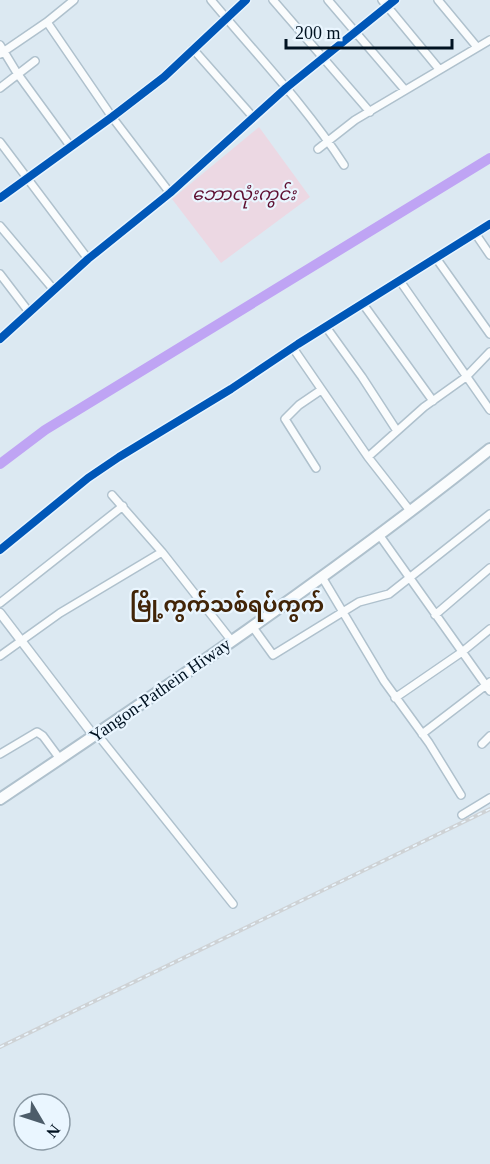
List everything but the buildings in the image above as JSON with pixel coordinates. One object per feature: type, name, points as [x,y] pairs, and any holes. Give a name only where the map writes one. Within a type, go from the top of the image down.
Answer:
[{"type":"highway","name":"Yangon-Pathein Hiway","points":[[0,799],[380,536],[490,449]]},
{"type":"street","points":[[71,147],[1,50],[47,22],[74,0]]},
{"type":"street","points":[[211,0],[328,140],[344,165]]},
{"type":"street","points":[[0,198],[164,77],[246,0]]},
{"type":"street","points":[[273,0],[370,112]]},
{"type":"street","points":[[328,0],[405,90]]},
{"type":"street","points":[[382,0],[439,69]]},
{"type":"street","points":[[0,339],[88,259],[170,193],[286,88],[396,0]]},
{"type":"street","points":[[438,0],[477,47]]},
{"type":"street","points":[[47,22],[112,117],[170,193]]},
{"type":"street","points":[[318,149],[355,120],[490,40]]},
{"type":"street","points":[[193,49],[253,117]]},
{"type":"street","points":[[0,88],[35,61]]},
{"type":"street","points":[[0,142],[88,259]]},
{"type":"street","points":[[0,550],[88,478],[490,224]]},
{"type":"street","points":[[0,226],[54,290]]},
{"type":"street","points":[[475,233],[490,255]]},
{"type":"street","points":[[436,258],[490,333]]},
{"type":"street","points":[[0,274],[29,312]]},
{"type":"street","points":[[400,281],[490,410]]},
{"type":"street","points":[[363,304],[433,401]]},
{"type":"street","points":[[326,327],[397,431]]},
{"type":"street","points":[[293,348],[368,457],[411,512]]},
{"type":"street","points":[[368,457],[466,376],[490,352]]},
{"type":"street","points":[[316,468],[285,418],[321,390]]},
{"type":"street","points":[[112,495],[162,552],[231,640]]},
{"type":"street","points":[[0,603],[123,506]]},
{"type":"street","points":[[252,626],[273,655],[359,602],[389,594],[490,514]]},
{"type":"street","points":[[380,536],[411,577],[435,615],[489,686],[422,734]]},
{"type":"street","points":[[0,656],[60,613],[162,552]]},
{"type":"street","points":[[435,615],[490,568]]},
{"type":"street","points":[[322,577],[395,698],[422,734],[460,795]]},
{"type":"street","points":[[0,613],[95,735],[233,904]]},
{"type":"street","points":[[395,698],[462,652],[490,629]]},
{"type":"street","points":[[0,754],[37,732],[43,736],[60,759]]},
{"type":"street","points":[[482,744],[490,736]]},
{"type":"street","points":[[462,815],[490,798]]},
{"type":"green space","name":"ဘောလုံးကွင်း","points":[[259,127],[310,197],[221,263],[172,199]]},
{"type":"waterway","points":[[0,464],[45,430],[490,158]]},
{"type":"railway","points":[[0,1047],[490,809]]},
{"type":"cycle path","points":[[0,198],[164,77],[246,0]]},
{"type":"cycle path","points":[[0,339],[88,259],[170,193],[286,88],[395,0]]},
{"type":"cycle path","points":[[0,550],[88,478],[119,457],[231,389],[298,344],[490,224]]},
{"type":"district","name":"မြို့ကွက်သစ်ရပ်ကွက်","points":[[227,605]]}]
